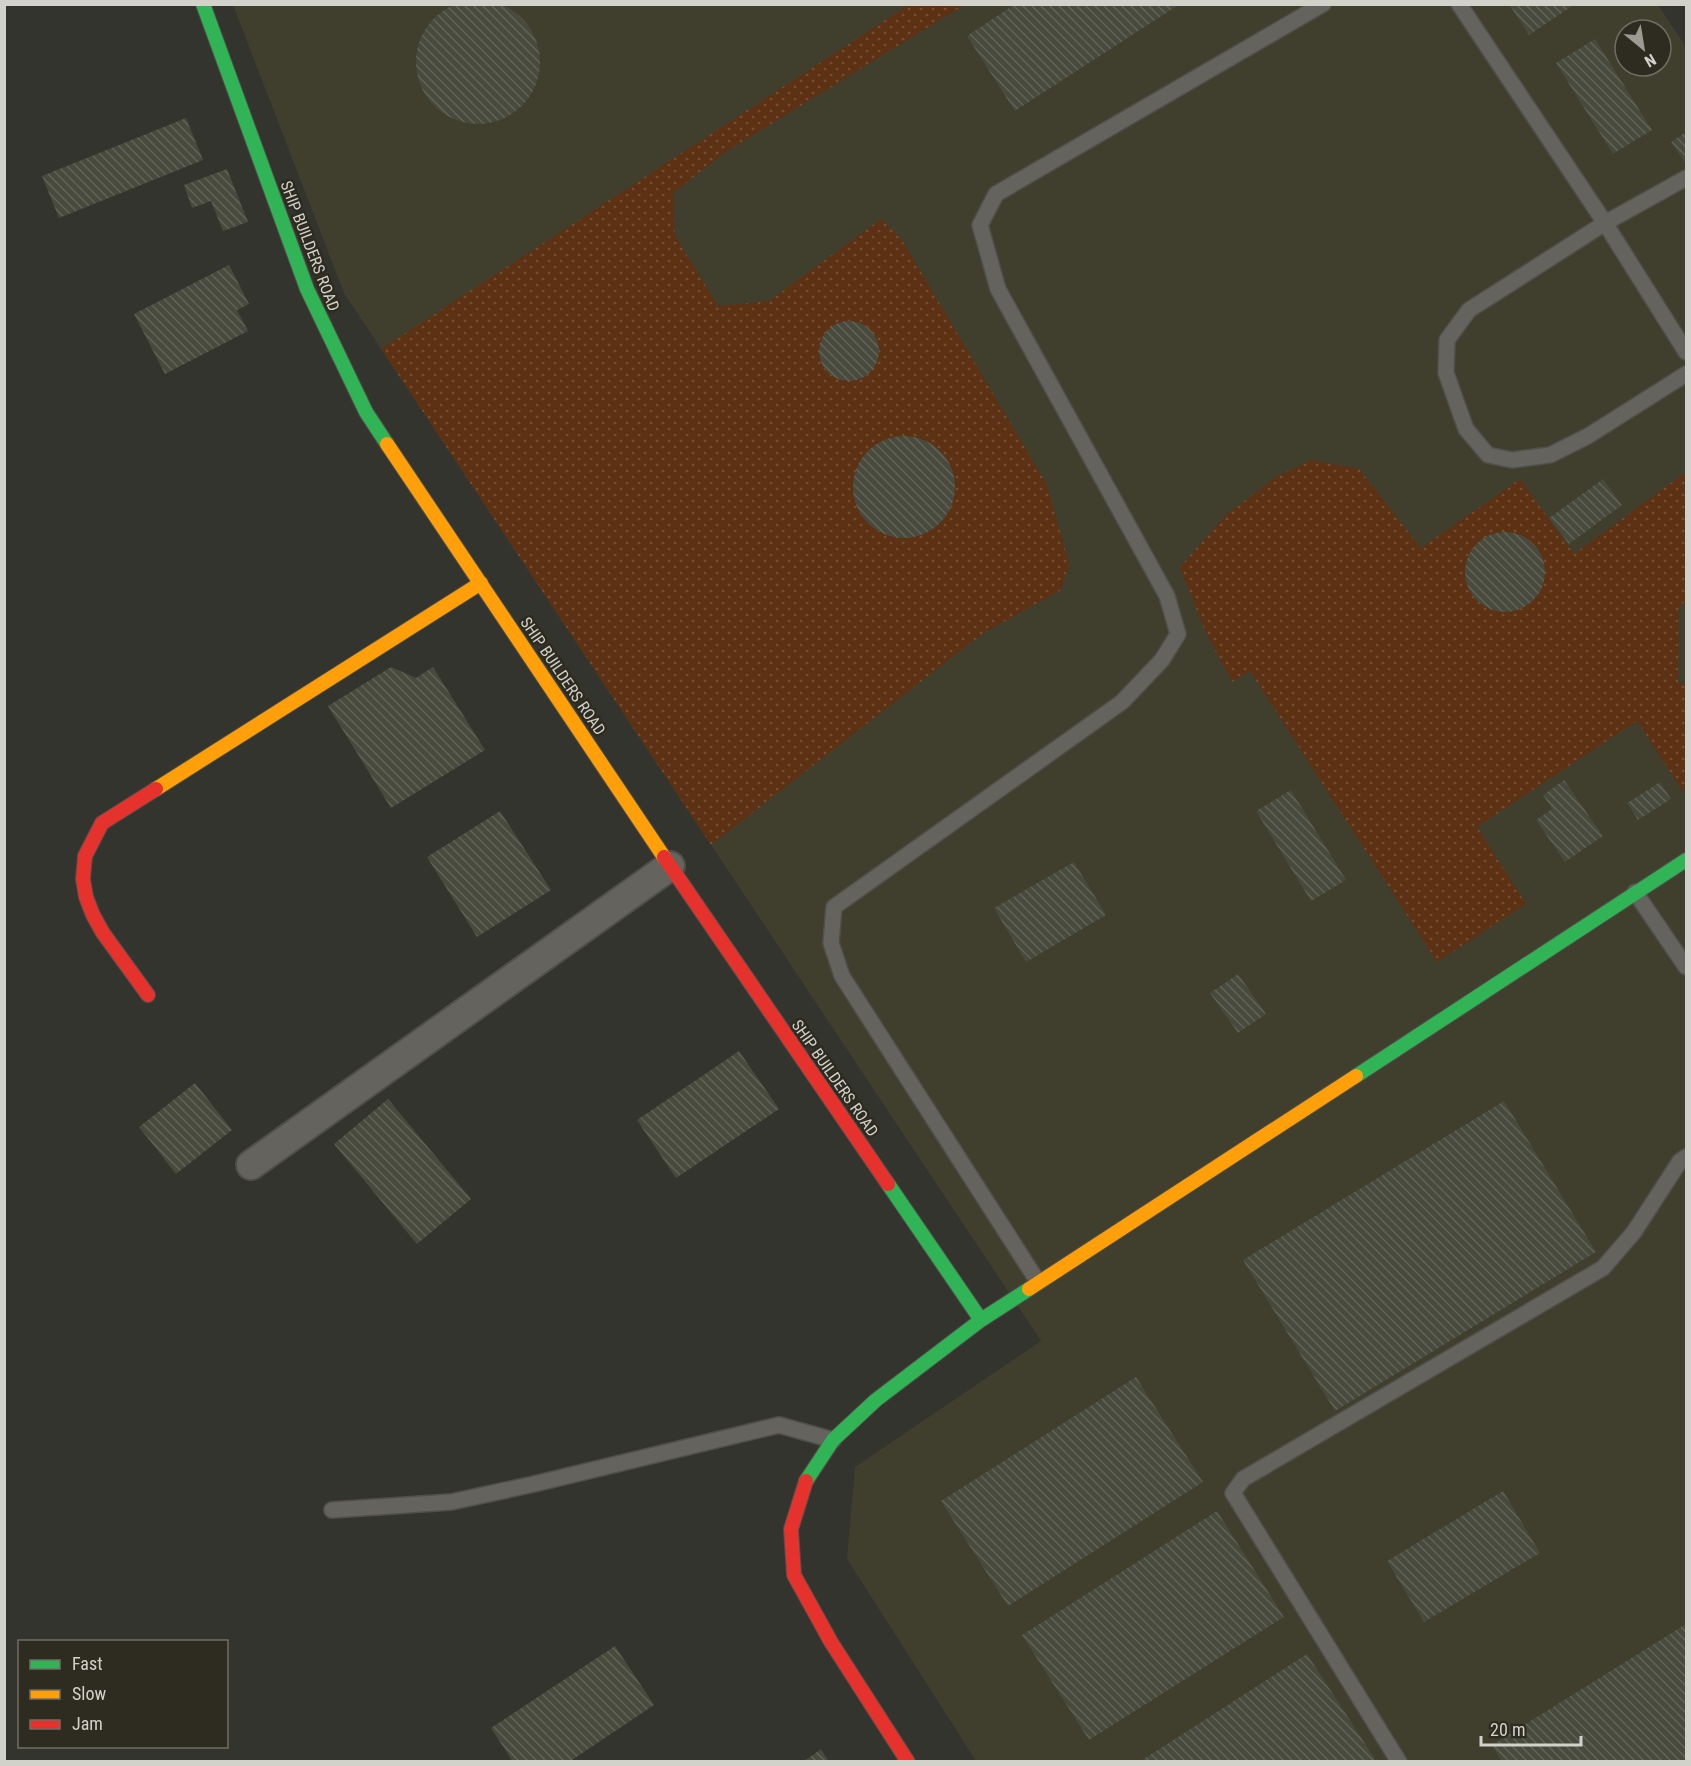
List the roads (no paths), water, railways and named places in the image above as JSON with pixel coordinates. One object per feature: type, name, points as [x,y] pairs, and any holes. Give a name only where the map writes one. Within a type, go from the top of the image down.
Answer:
[{"type":"street","name":"SHIP BUILDERS ROAD","points":[[203,4],[307,289],[366,412],[670,866],[981,1320]]},
{"type":"street","points":[[148,995],[101,931],[84,892],[84,860],[102,823],[481,584]]},
{"type":"street","points":[[908,1761],[831,1642],[794,1575],[790,1529],[805,1482],[833,1440],[876,1400],[981,1320],[1686,860]]},
{"type":"street","points":[[251,1165],[670,866]]},
{"type":"lane","points":[[1038,1282],[842,976],[831,943],[834,908],[1122,702],[1162,660],[1178,634],[1167,596],[998,289],[980,225],[996,194],[1323,4]]},
{"type":"lane","points":[[1459,4],[1605,223],[1686,352]]},
{"type":"lane","points":[[1686,178],[1605,223],[1469,310],[1447,340],[1446,373],[1466,429],[1488,455],[1512,460],[1550,455],[1588,436],[1686,374]]},
{"type":"lane","points":[[1635,892],[1686,967]]},
{"type":"lane","points":[[1399,1761],[1233,1493],[1243,1479],[1603,1268],[1634,1232],[1680,1161],[1686,1157]]},
{"type":"lane","points":[[332,1510],[451,1502],[778,1425],[833,1440]]}]
